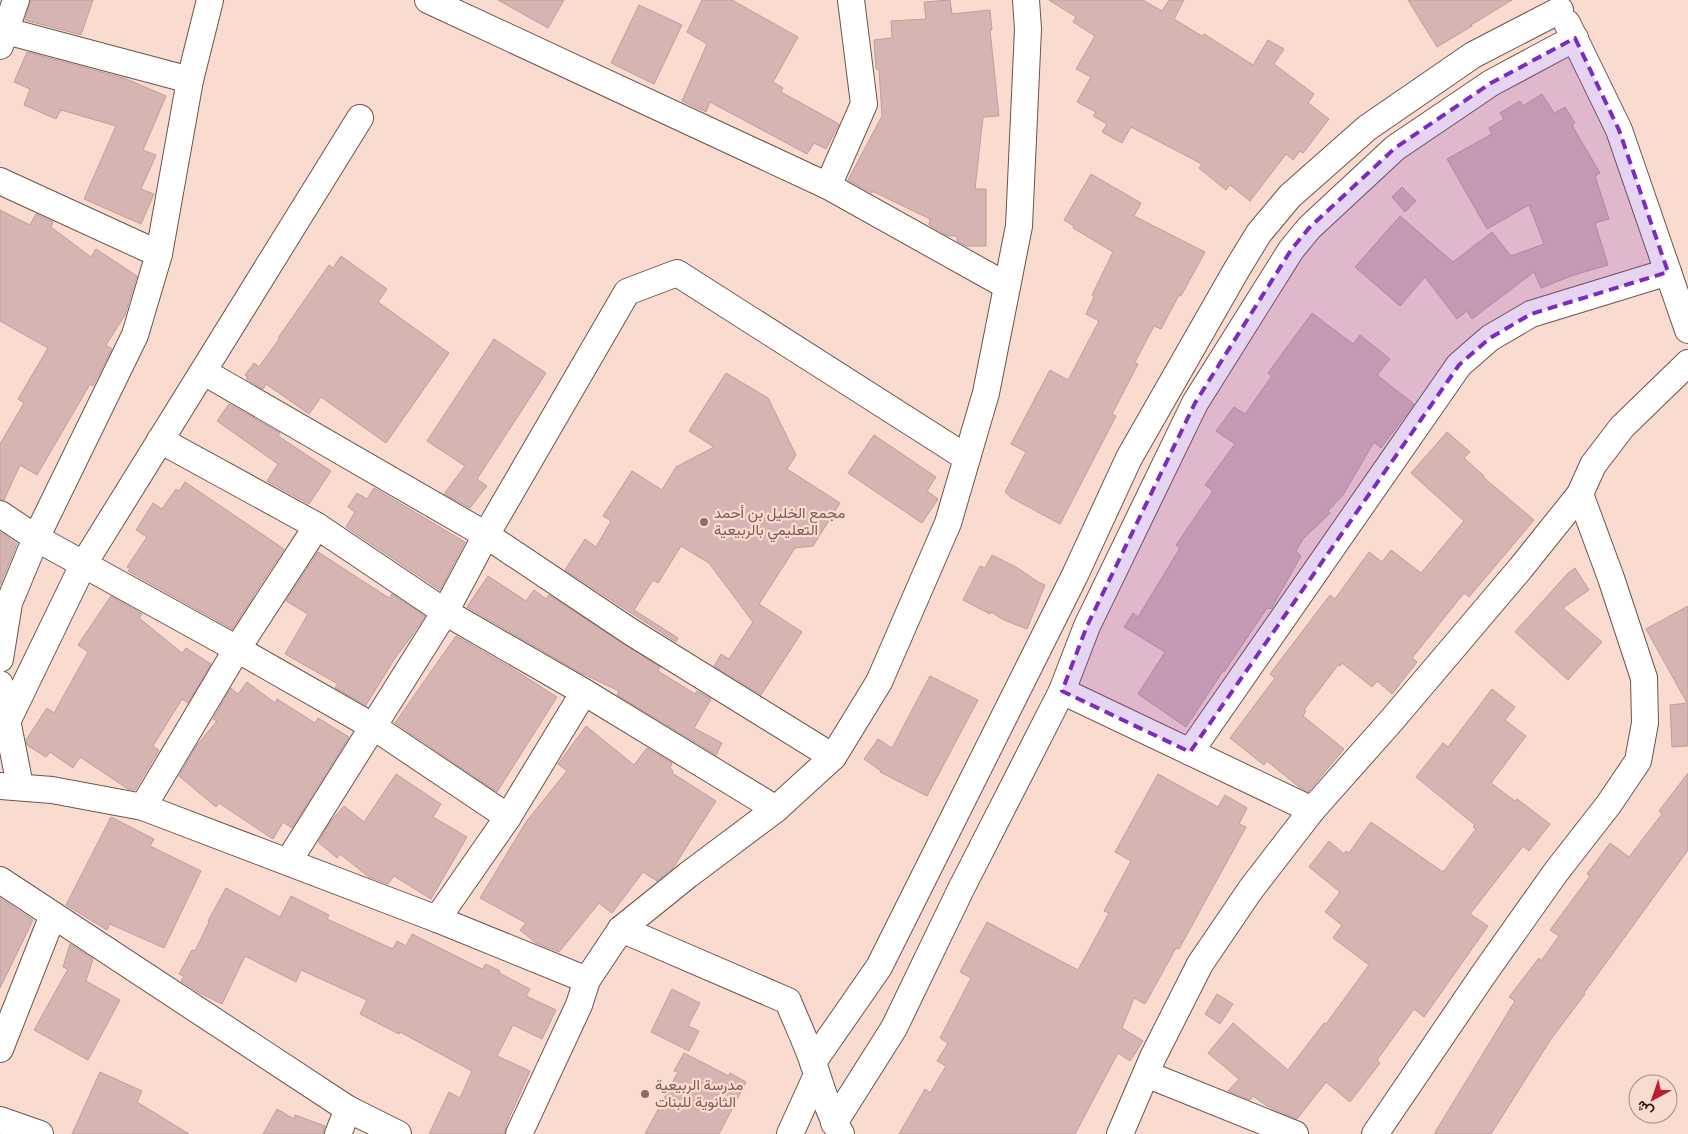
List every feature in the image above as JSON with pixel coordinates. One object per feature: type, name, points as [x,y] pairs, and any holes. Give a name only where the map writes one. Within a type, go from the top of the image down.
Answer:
[{"type":"street","points":[[16,0],[3,39],[190,80]]},
{"type":"street","points":[[0,659],[9,604],[36,538],[135,334],[159,254],[190,80],[210,0]]},
{"type":"street","points":[[428,0],[828,186],[1007,286]]},
{"type":"street","points":[[519,1134],[578,1005],[587,980],[621,929],[688,875],[776,809],[833,757],[879,682],[948,523],[986,393],[1019,226],[1028,29],[1026,0]]},
{"type":"street","points":[[828,186],[864,104],[845,3]]},
{"type":"street","points":[[790,1134],[815,1070],[879,967],[1075,575],[1129,458],[1259,233],[1290,196],[1367,128],[1473,55],[1558,5],[1619,130],[1688,330]]},
{"type":"street","points":[[838,1128],[894,1028],[961,889],[1062,691],[1087,626],[1195,403],[1291,250],[1309,228],[1395,148],[1491,83],[1575,38]]},
{"type":"street","points":[[7,722],[83,565],[360,118]]},
{"type":"street","points":[[0,181],[159,254]]},
{"type":"street","points":[[1190,752],[1459,365],[1490,338],[1531,314],[1668,272]]},
{"type":"street","points":[[288,862],[374,728],[445,612],[486,535],[627,292],[677,273],[967,458]]},
{"type":"street","points":[[1120,1134],[1146,1074],[1200,964],[1251,889],[1312,810],[1514,577],[1580,494],[1593,465],[1622,427],[1688,363]]},
{"type":"street","points":[[204,372],[486,535],[632,632],[833,757]]},
{"type":"street","points":[[160,440],[317,526],[445,612],[584,692],[776,809]]},
{"type":"street","points":[[1375,1134],[1483,975],[1556,872],[1609,804],[1638,761],[1645,723],[1644,678],[1611,578],[1580,494]]},
{"type":"street","points":[[0,514],[36,538],[83,565],[237,649],[374,728],[508,817]]},
{"type":"street","points":[[143,807],[237,649],[317,526]]},
{"type":"street","points":[[0,684],[7,722],[10,786],[52,790],[143,807],[437,919],[587,980]]},
{"type":"street","points":[[1062,691],[1312,810]]},
{"type":"street","points":[[437,919],[508,817],[584,692]]},
{"type":"street","points":[[0,880],[348,1109],[398,1134]]},
{"type":"street","points":[[0,1050],[53,915]]},
{"type":"street","points":[[621,929],[788,1001],[838,1128]]},
{"type":"street","points":[[1146,1074],[1295,1134]]},
{"type":"street","points":[[338,1134],[348,1109]]},
{"type":"street","points":[[0,1120],[40,1134]]},
{"type":"highlighted area","points":[[1575,38],[1619,130],[1668,272],[1531,314],[1490,338],[1459,365],[1190,752],[1062,691],[1087,626],[1195,403],[1291,250],[1309,228],[1395,148],[1491,83]]},
{"type":"building","points":[[31,0],[93,0],[81,35],[25,20]]},
{"type":"building","points":[[498,0],[564,0],[548,28]]},
{"type":"building","points":[[702,0],[732,0],[798,37],[773,82],[783,88],[781,92],[839,124],[826,149],[814,143],[807,154],[710,102],[706,112],[682,101],[707,44],[687,32]]},
{"type":"building","points":[[950,0],[952,14],[990,10],[992,30],[990,30],[999,116],[983,117],[975,189],[986,189],[986,246],[966,246],[957,241],[957,236],[948,236],[929,225],[930,219],[848,180],[882,116],[879,69],[876,69],[874,40],[892,38],[891,21],[926,19],[924,2]]},
{"type":"building","points":[[1049,0],[1143,0],[1162,11],[1169,0],[1184,0],[1174,19],[1202,36],[1204,34],[1253,65],[1268,40],[1284,49],[1274,64],[1314,94],[1308,103],[1329,119],[1303,153],[1300,151],[1293,160],[1286,154],[1250,201],[1230,185],[1226,190],[1199,168],[1202,164],[1131,127],[1122,143],[1102,132],[1107,124],[1093,116],[1096,112],[1077,102],[1091,77],[1076,69],[1095,36],[1073,22],[1076,17]]},
{"type":"building","points":[[1408,0],[1512,0],[1437,47]]},
{"type":"building","points":[[639,5],[682,25],[654,84],[611,63]]},
{"type":"building","points":[[27,52],[124,78],[166,96],[143,150],[156,155],[141,189],[154,194],[141,224],[84,199],[116,126],[61,110],[56,119],[24,105],[30,89],[14,82]]},
{"type":"building","points":[[1542,94],[1554,113],[1565,107],[1575,123],[1572,125],[1600,173],[1595,176],[1609,219],[1595,223],[1608,265],[1571,276],[1541,288],[1534,272],[1472,319],[1467,311],[1457,319],[1425,277],[1400,306],[1355,267],[1400,216],[1453,262],[1492,232],[1511,256],[1544,244],[1529,205],[1487,229],[1447,159],[1492,134],[1489,128],[1504,119],[1500,113],[1520,101],[1523,106]]},
{"type":"building","points":[[1091,174],[1141,203],[1134,216],[1205,252],[1161,329],[1154,326],[1135,362],[1138,364],[1112,414],[1116,416],[1060,524],[1010,497],[1005,492],[1026,452],[1011,444],[1050,370],[1068,380],[1099,321],[1086,314],[1094,297],[1092,295],[1113,252],[1073,228],[1074,226],[1064,220]]},
{"type":"building","points":[[1402,187],[1416,201],[1405,212],[1392,197]]},
{"type":"building","points":[[0,210],[30,225],[36,214],[53,222],[51,227],[91,257],[96,249],[137,276],[125,315],[106,345],[112,349],[93,386],[90,384],[37,475],[20,465],[4,500],[0,499],[0,444],[24,403],[18,399],[48,348],[0,321]]},
{"type":"building","points":[[341,256],[387,289],[378,302],[449,353],[386,443],[321,397],[309,414],[266,384],[263,389],[246,379],[248,377],[245,375],[254,363],[259,367],[329,265],[333,268]]},
{"type":"building","points":[[1312,313],[1353,344],[1360,335],[1390,359],[1377,375],[1414,404],[1381,448],[1374,442],[1343,495],[1328,511],[1330,513],[1303,539],[1296,551],[1301,556],[1271,609],[1267,608],[1186,727],[1138,694],[1165,652],[1124,627],[1133,613],[1138,617],[1180,548],[1176,545],[1213,491],[1205,485],[1235,444],[1216,431],[1234,407],[1245,414],[1272,376],[1268,373]]},
{"type":"building","points":[[494,339],[546,373],[477,479],[487,486],[470,508],[444,494],[465,466],[427,441]]},
{"type":"building","points":[[726,373],[768,398],[796,455],[787,469],[840,503],[813,546],[795,548],[759,604],[802,632],[761,695],[714,666],[721,654],[729,659],[753,622],[709,563],[681,546],[658,583],[653,580],[634,610],[678,638],[676,642],[565,570],[585,539],[596,547],[611,521],[603,516],[632,471],[662,490],[676,467],[714,447],[689,431]]},
{"type":"building","points":[[229,404],[280,433],[278,436],[331,471],[309,504],[267,481],[278,464],[217,421]]},
{"type":"building","points":[[1447,432],[1470,452],[1464,458],[1483,477],[1534,520],[1469,597],[1464,593],[1412,658],[1417,662],[1392,694],[1377,681],[1372,687],[1342,663],[1340,666],[1338,665],[1304,710],[1306,711],[1303,716],[1344,749],[1308,792],[1267,761],[1264,765],[1230,738],[1275,678],[1270,674],[1330,595],[1335,599],[1369,552],[1382,562],[1391,550],[1421,573],[1464,521],[1411,473]]},
{"type":"building","points":[[874,435],[936,477],[927,491],[938,499],[922,523],[848,473]]},
{"type":"building","points":[[185,482],[284,549],[232,629],[128,571],[130,568],[127,567],[147,537],[136,530],[153,503],[162,509],[176,489],[179,491]]},
{"type":"building","points":[[374,488],[465,542],[440,590],[346,527],[355,512],[348,507],[357,493],[367,499]]},
{"type":"building","points":[[0,532],[17,544],[0,585]]},
{"type":"building","points":[[318,552],[389,598],[392,594],[425,616],[395,658],[366,705],[335,688],[338,684],[285,654],[308,614],[286,601]]},
{"type":"building","points":[[992,555],[1045,585],[1027,629],[1004,620],[991,612],[990,614],[963,600],[980,566],[985,568]]},
{"type":"building","points":[[1575,568],[1589,590],[1563,608],[1602,642],[1568,680],[1515,632],[1568,573]]},
{"type":"building","points":[[488,576],[526,601],[534,590],[546,599],[549,595],[660,667],[658,671],[695,694],[697,691],[711,699],[694,728],[722,743],[716,755],[617,695],[619,691],[579,672],[467,607]]},
{"type":"building","points":[[111,596],[142,614],[139,618],[182,653],[186,648],[211,664],[188,703],[182,699],[153,746],[159,750],[135,790],[128,789],[80,757],[73,768],[50,752],[46,757],[27,745],[26,740],[47,708],[54,713],[88,652],[78,645]]},
{"type":"building","points":[[1688,606],[1688,746],[1672,747],[1670,705],[1687,703],[1646,629]]},
{"type":"building","points":[[456,636],[557,697],[497,792],[395,723]]},
{"type":"building","points":[[930,676],[978,700],[927,796],[880,772],[864,759],[878,739],[892,748]]},
{"type":"building","points":[[247,682],[275,703],[277,699],[315,723],[318,718],[349,737],[292,828],[283,822],[273,839],[219,803],[216,807],[179,776],[197,745],[217,721],[213,719],[231,688],[238,694]]},
{"type":"building","points":[[1492,689],[1515,707],[1505,720],[1526,736],[1491,783],[1515,801],[1517,799],[1550,824],[1529,851],[1523,846],[1470,914],[1488,926],[1424,1017],[1414,1009],[1377,1060],[1380,1063],[1350,1102],[1326,1082],[1297,1119],[1267,1106],[1253,1096],[1250,1100],[1228,1091],[1239,1079],[1208,1053],[1233,1023],[1288,1070],[1324,1023],[1326,1024],[1369,965],[1333,938],[1342,925],[1325,912],[1340,892],[1309,867],[1329,841],[1344,854],[1346,851],[1349,853],[1371,822],[1443,872],[1476,829],[1473,827],[1475,825],[1416,777],[1443,743],[1448,747]]},
{"type":"building","points":[[586,726],[634,765],[647,748],[672,763],[670,768],[673,771],[672,773],[716,801],[673,868],[657,881],[643,872],[612,913],[599,903],[559,952],[536,943],[520,930],[526,923],[480,898],[526,822],[567,771],[558,764]]},
{"type":"building","points":[[1688,773],[1688,850],[1551,1039],[1491,1134],[1434,1134],[1515,1001],[1509,997],[1539,958],[1541,961],[1559,936],[1550,930],[1590,876],[1587,874],[1610,843],[1629,857],[1662,814],[1659,811]]},
{"type":"building","points":[[396,774],[441,804],[433,817],[467,837],[431,899],[394,876],[388,884],[369,877],[340,854],[337,858],[318,842],[331,821],[344,806],[364,822]]},
{"type":"building","points":[[1158,774],[1218,807],[1225,795],[1247,808],[1239,824],[1246,827],[1179,949],[1176,948],[1145,1004],[1134,998],[1122,1028],[1143,1041],[1130,1061],[1118,1053],[1075,1134],[899,1134],[925,1089],[930,1093],[946,1066],[937,1061],[948,1043],[940,1038],[971,978],[960,972],[987,922],[1078,970],[1109,913],[1104,911],[1131,861],[1115,852]]},
{"type":"building","points":[[111,817],[154,839],[150,846],[201,871],[164,948],[110,924],[107,930],[66,905]]},
{"type":"building","points":[[226,888],[280,917],[291,896],[329,915],[327,919],[393,949],[397,941],[406,946],[412,934],[482,969],[486,964],[500,971],[499,973],[530,989],[526,996],[556,1010],[542,1039],[513,1025],[497,1056],[530,1071],[504,1134],[429,1134],[449,1092],[460,1098],[472,1071],[400,1032],[399,1034],[360,1014],[367,1000],[301,970],[296,982],[245,956],[222,1004],[181,981],[184,976],[179,974],[192,950],[195,951],[208,921]]},
{"type":"building","points":[[0,898],[33,920],[0,988]]},
{"type":"building","points":[[70,944],[93,959],[86,981],[120,1000],[88,1060],[34,1030],[68,969],[63,967]]},
{"type":"building","points":[[672,989],[700,1003],[688,1026],[699,1031],[689,1051],[651,1032]]},
{"type":"building","points":[[1217,994],[1233,1004],[1220,1024],[1205,1014]]},
{"type":"building","points":[[684,1053],[729,1076],[730,1073],[746,1082],[719,1134],[645,1134],[678,1072],[674,1071]]},
{"type":"building","points":[[100,1072],[142,1091],[137,1102],[189,1134],[72,1134]]},
{"type":"building","points":[[277,1109],[294,1119],[295,1115],[325,1126],[323,1134],[263,1134]]},
{"type":"place","name":"مجمع الخليل بن أحمد التعليمي بالربيعية","points":[[704,522]]},
{"type":"place","name":"مدرسة الربيعية الثانوية للبنات","points":[[645,1094]]}]
